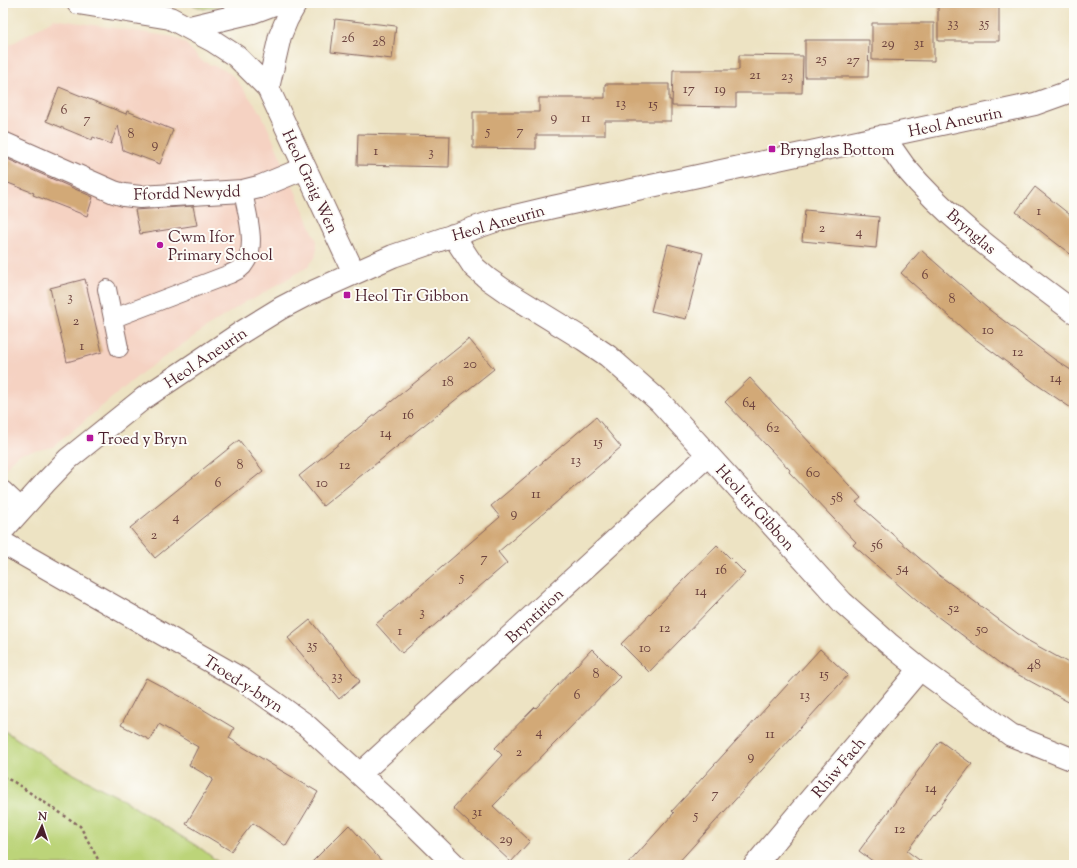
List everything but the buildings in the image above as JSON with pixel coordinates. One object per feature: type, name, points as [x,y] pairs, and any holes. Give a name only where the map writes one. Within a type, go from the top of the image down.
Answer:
[{"type":"street","name":"Heol Graig Wen","points":[[78,3],[170,18],[213,40],[236,56],[268,88],[354,273]]},
{"type":"street","points":[[190,27],[253,12],[277,3]]},
{"type":"street","points":[[268,88],[280,36],[296,3]]},
{"type":"street","name":"Heol Aneurin","points":[[3,530],[68,459],[144,398],[242,332],[281,308],[393,256],[498,220],[1035,104],[1074,90]]},
{"type":"street","name":"Brynglas","points":[[883,136],[904,166],[932,196],[987,246],[1074,312]]},
{"type":"street","name":"Ffordd Newydd","points":[[3,143],[114,192],[124,195],[148,197],[243,191],[259,187],[305,168]]},
{"type":"street","name":"Heol tir Gibbon","points":[[453,235],[474,268],[508,294],[583,339],[608,356],[660,402],[842,602],[920,669],[1011,735],[1074,760]]},
{"type":"street","name":"Bryntirion","points":[[360,774],[708,455]]},
{"type":"street","name":"Troed-y-bryn","points":[[3,543],[244,680],[306,725],[360,774],[455,865]]},
{"type":"street","name":"Rhiw Fach","points":[[755,865],[920,669]]},
{"type":"lane","points":[[114,318],[240,269],[246,263],[251,244],[251,233],[243,191]]},
{"type":"lane","points":[[107,289],[119,348]]},
{"type":"lane","points":[[3,490],[22,508]]},
{"type":"path","points":[[3,777],[14,782],[80,826],[101,865]]},
{"type":"shaded area","name":"Cwm Ifor Primary School","points":[[54,19],[174,37],[185,43],[202,61],[227,71],[235,78],[261,113],[317,241],[317,249],[315,258],[307,267],[254,299],[247,301],[143,372],[53,447],[19,454],[10,462],[3,473],[3,49]]},
{"type":"green space","points":[[188,3],[230,3],[204,9]]},
{"type":"green space","points":[[3,730],[66,770],[120,798],[203,850],[222,865],[3,865]]},
{"type":"place","name":"Brynglas Bottom","points":[[772,149]]},
{"type":"place","name":"Cwm Ifor Primary School","points":[[160,245]]},
{"type":"place","name":"Heol Tir Gibbon","points":[[347,295]]},
{"type":"place","name":"Troed y Bryn","points":[[90,438]]}]
